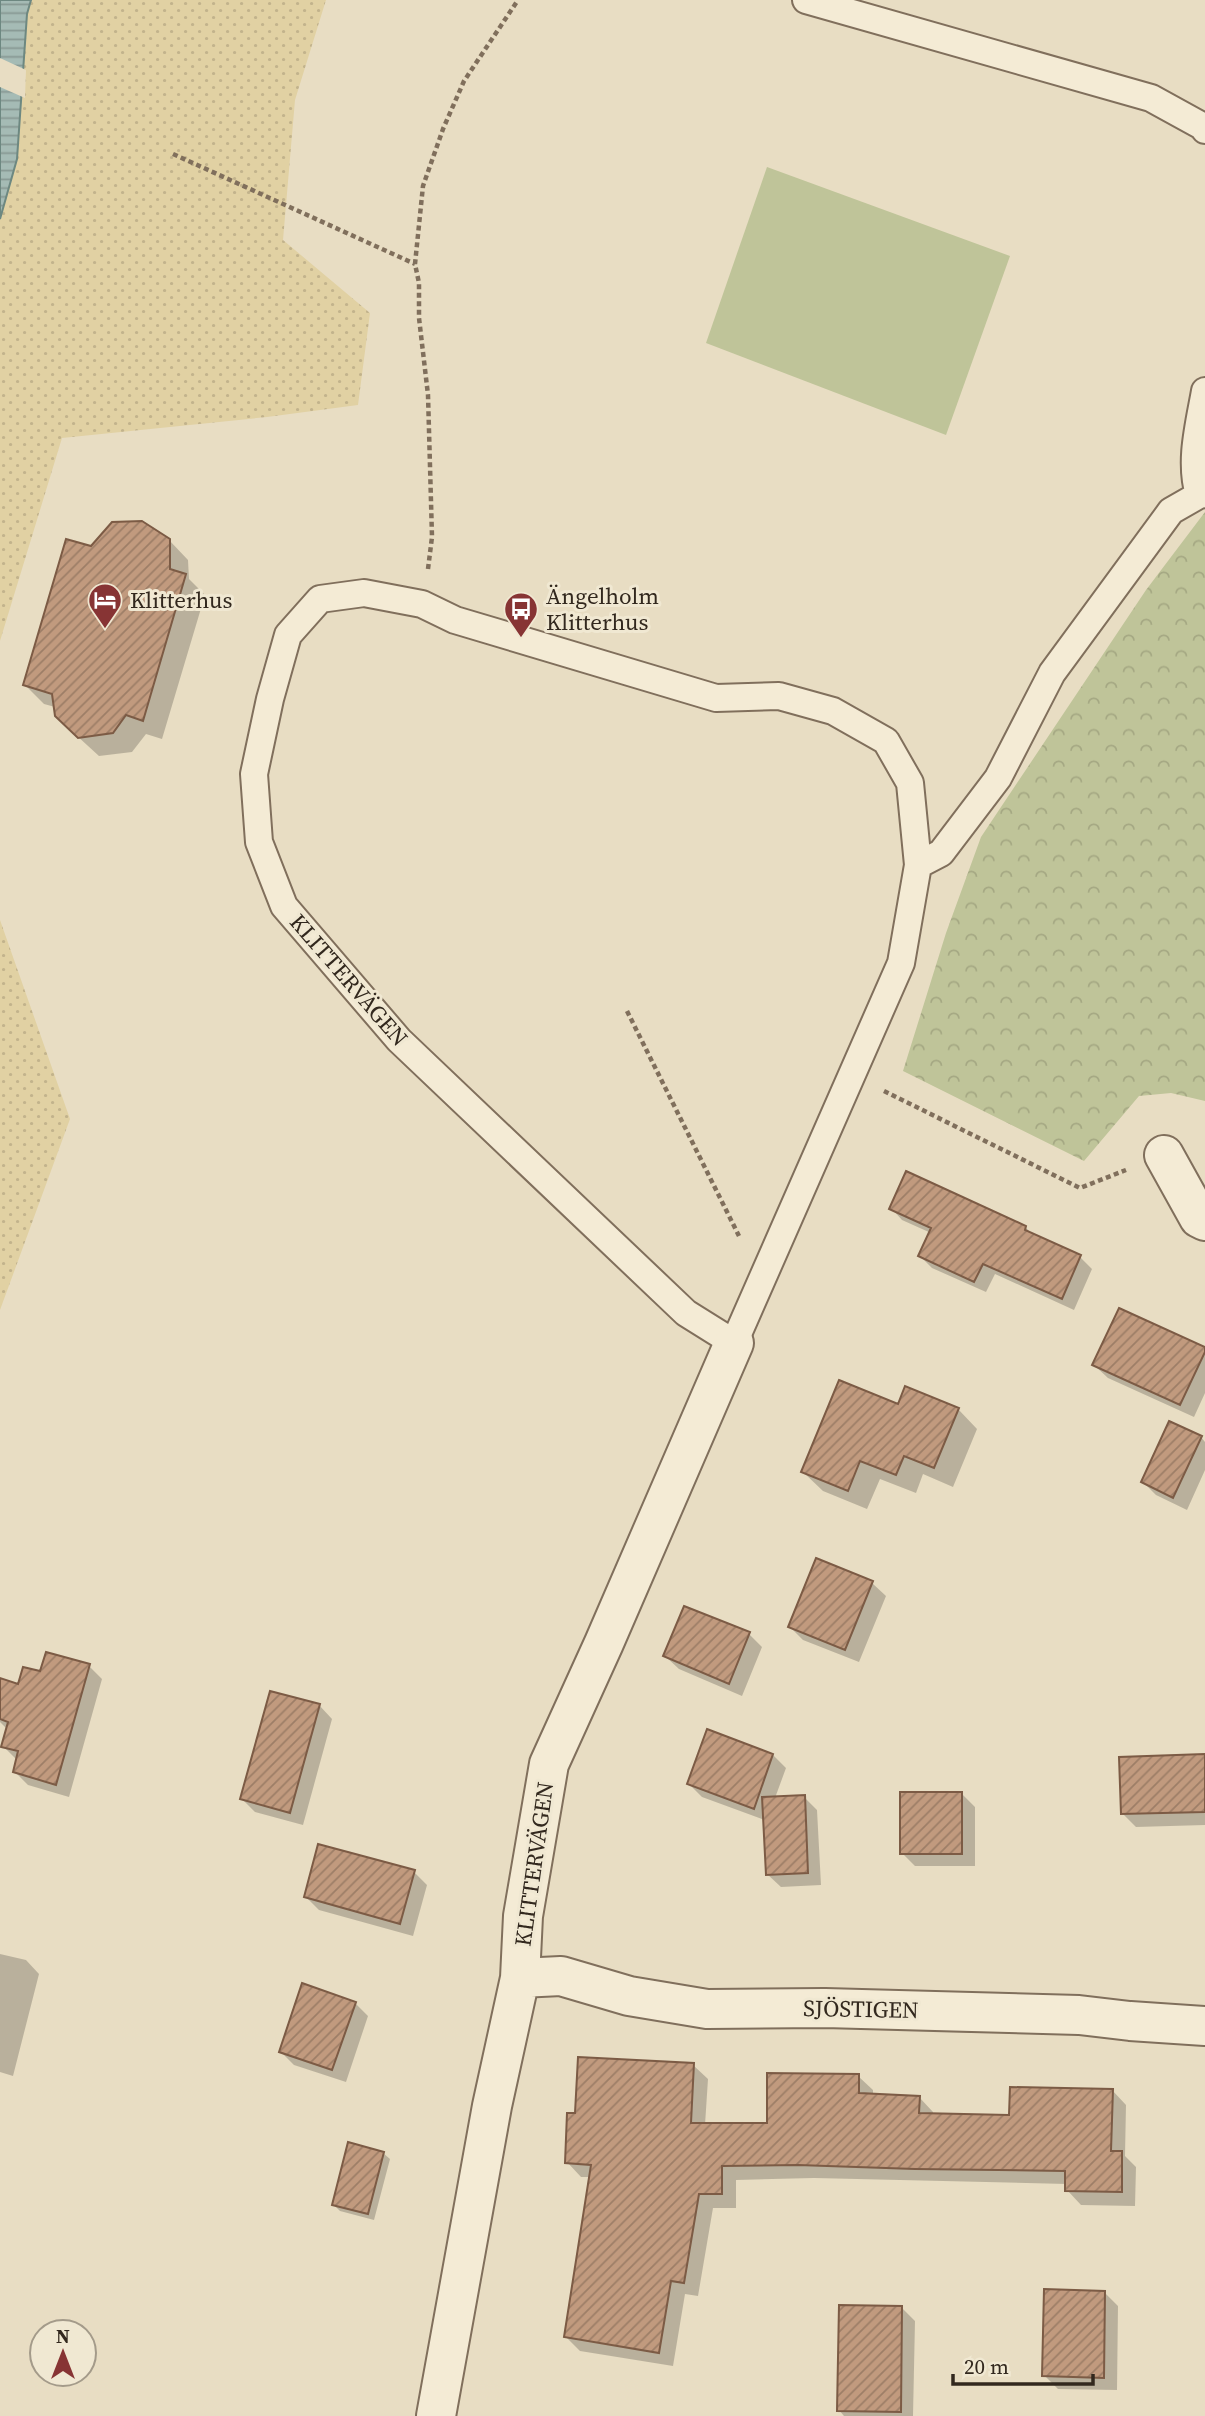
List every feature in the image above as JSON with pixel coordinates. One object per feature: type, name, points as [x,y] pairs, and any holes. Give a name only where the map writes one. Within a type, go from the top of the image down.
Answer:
[{"type":"street","points":[[1164,1155],[1199,1218],[1205,1221]]},
{"type":"street","name":"KLITTERVÄGEN","points":[[436,2416],[492,2106],[520,1978],[523,1916],[549,1764],[734,1343]]},
{"type":"street","name":"SJÖSTIGEN","points":[[520,1978],[561,1976],[629,1996],[707,2008],[825,2008],[1079,2015],[1205,2026]]},
{"type":"lane","points":[[806,0],[1151,98],[1205,130]]},
{"type":"lane","points":[[918,865],[941,853],[998,778],[1052,673],[1171,511],[1202,494],[1194,477],[1196,438],[1205,391]]},
{"type":"lane","name":"KLITTERVÄGEN","points":[[364,593],[422,604],[455,620],[716,698],[779,696],[833,712],[886,741],[910,783],[918,865],[901,962],[734,1343],[686,1313],[399,1040],[284,906],[259,842],[254,774],[270,699],[288,635],[320,599],[364,593]]},
{"type":"path","points":[[422,604],[432,537],[428,395],[419,318],[419,282],[415,264],[423,186],[443,129],[464,81],[518,0]]},
{"type":"path","points":[[173,153],[415,264]]},
{"type":"path","points":[[627,1011],[761,1282]]},
{"type":"path","points":[[852,1074],[1080,1188],[1164,1155]]},
{"type":"green space","points":[[767,167],[1010,256],[946,435],[706,343]]},
{"type":"green space","points":[[1205,512],[1205,1101],[1171,1093],[1139,1096],[1084,1161],[903,1071],[946,933],[981,837],[1146,590]]},
{"type":"sand","points":[[31,0],[326,0],[295,100],[283,240],[370,313],[358,405],[62,438],[0,641],[0,219],[17,159],[27,14]]},
{"type":"sand","points":[[0,920],[70,1119],[0,1310]]},
{"type":"water","points":[[0,0],[31,0],[27,14],[17,159],[0,219]]},
{"type":"pier","points":[[0,58],[26,70],[25,98],[0,87]]},
{"type":"building","name":"Klitterhus","points":[[142,521],[170,539],[170,569],[186,574],[143,721],[126,715],[113,733],[78,738],[55,716],[52,694],[23,685],[66,539],[91,546],[112,522]]},
{"type":"building","points":[[906,1171],[1026,1226],[1025,1230],[1081,1255],[1062,1299],[983,1264],[974,1282],[918,1256],[931,1228],[889,1209]]},
{"type":"building","points":[[1119,1308],[1205,1347],[1180,1405],[1092,1365]]},
{"type":"building","points":[[839,1380],[898,1404],[905,1386],[959,1408],[934,1468],[904,1456],[896,1475],[860,1461],[848,1491],[801,1472]]},
{"type":"building","points":[[1169,1421],[1202,1436],[1173,1498],[1141,1482]]},
{"type":"building","points":[[816,1558],[873,1581],[845,1650],[788,1627]]},
{"type":"building","points":[[684,1606],[750,1632],[729,1684],[663,1656]]},
{"type":"building","points":[[46,1652],[90,1664],[56,1785],[13,1772],[18,1751],[1,1747],[8,1722],[0,1719],[0,1678],[18,1684],[23,1667],[40,1671]]},
{"type":"building","points":[[270,1691],[320,1704],[290,1813],[240,1799]]},
{"type":"building","points":[[707,1729],[773,1754],[754,1809],[687,1784]]},
{"type":"building","points":[[1205,1754],[1205,1812],[1121,1814],[1119,1757]]},
{"type":"building","points":[[900,1792],[962,1792],[962,1854],[900,1854]]},
{"type":"building","points":[[805,1795],[808,1873],[766,1875],[762,1797]]},
{"type":"building","points":[[318,1844],[415,1870],[400,1924],[304,1897]]},
{"type":"building","points":[[302,1983],[356,2002],[332,2070],[279,2052]]},
{"type":"building","points":[[578,2057],[694,2063],[691,2123],[767,2123],[767,2073],[859,2074],[859,2093],[920,2096],[919,2113],[1009,2115],[1010,2087],[1113,2089],[1111,2151],[1122,2151],[1122,2192],[1065,2191],[1065,2171],[798,2165],[722,2166],[722,2194],[699,2194],[684,2283],[671,2281],[659,2353],[564,2337],[591,2165],[565,2163],[567,2113],[575,2113]]},
{"type":"building","points":[[348,2142],[384,2152],[368,2214],[332,2205]]},
{"type":"building","points":[[1044,2289],[1105,2291],[1104,2378],[1042,2376]]},
{"type":"building","points":[[839,2305],[902,2306],[901,2412],[837,2411]]},
{"type":"place","name":"Klitterhus","points":[[105,630]]},
{"type":"place","name":"Ängelholm Klitterhus","points":[[521,639]]}]
